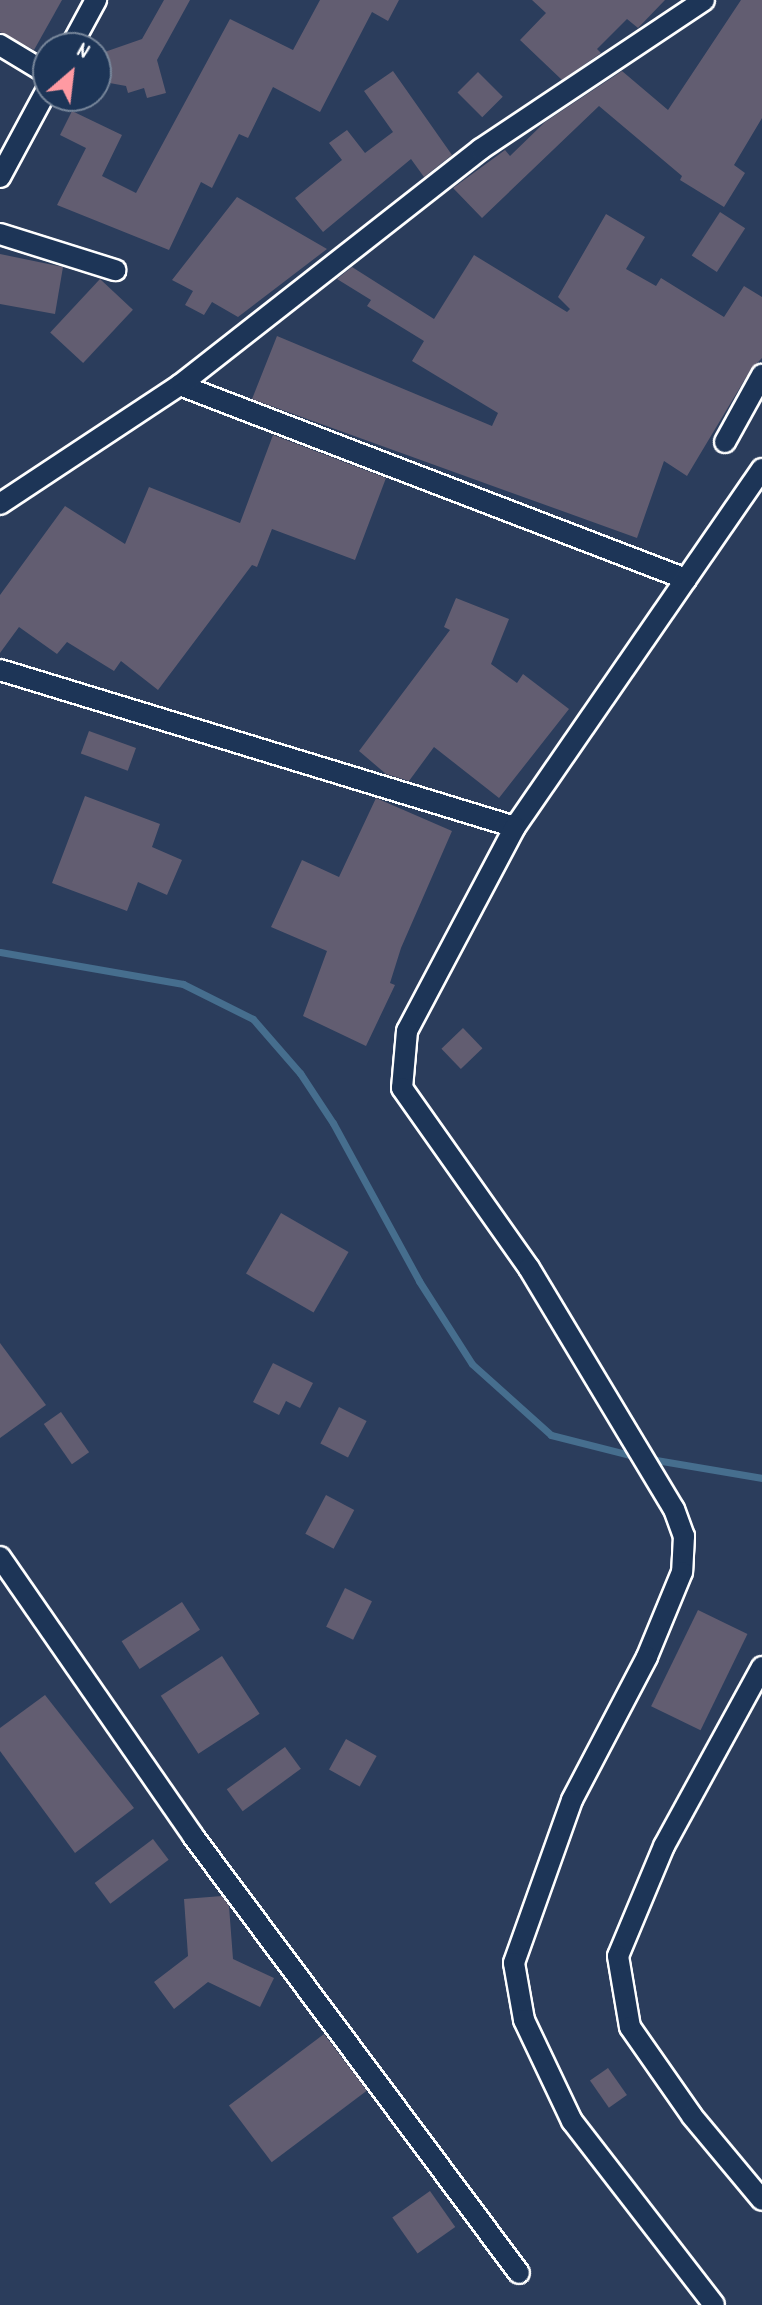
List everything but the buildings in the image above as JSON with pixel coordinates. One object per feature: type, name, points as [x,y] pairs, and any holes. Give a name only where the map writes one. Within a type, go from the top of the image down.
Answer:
[{"type":"street","points":[[79,32],[96,0]]},
{"type":"street","points":[[0,504],[180,385],[481,149],[704,0]]},
{"type":"street","points":[[0,45],[32,64]]},
{"type":"street","points":[[0,177],[35,112]]},
{"type":"street","points":[[0,234],[115,270]]},
{"type":"street","points":[[725,442],[762,375]]},
{"type":"street","points":[[180,385],[686,579]]},
{"type":"street","points":[[714,2305],[572,2121],[524,2020],[514,1963],[572,1800],[647,1657],[682,1572],[684,1536],[674,1509],[529,1268],[402,1088],[407,1031],[515,827],[762,469]]},
{"type":"street","points":[[0,670],[515,827]]},
{"type":"street","points":[[0,1557],[193,1836],[519,2273]]},
{"type":"street","points":[[762,1667],[664,1846],[618,1956],[630,2027],[692,2116],[762,2200]]},
{"type":"waterway","points":[[0,952],[183,984],[253,1019],[300,1073],[333,1123],[419,1281],[472,1364],[551,1435],[638,1457]]},
{"type":"waterway","points":[[650,1459],[762,1478]]}]
